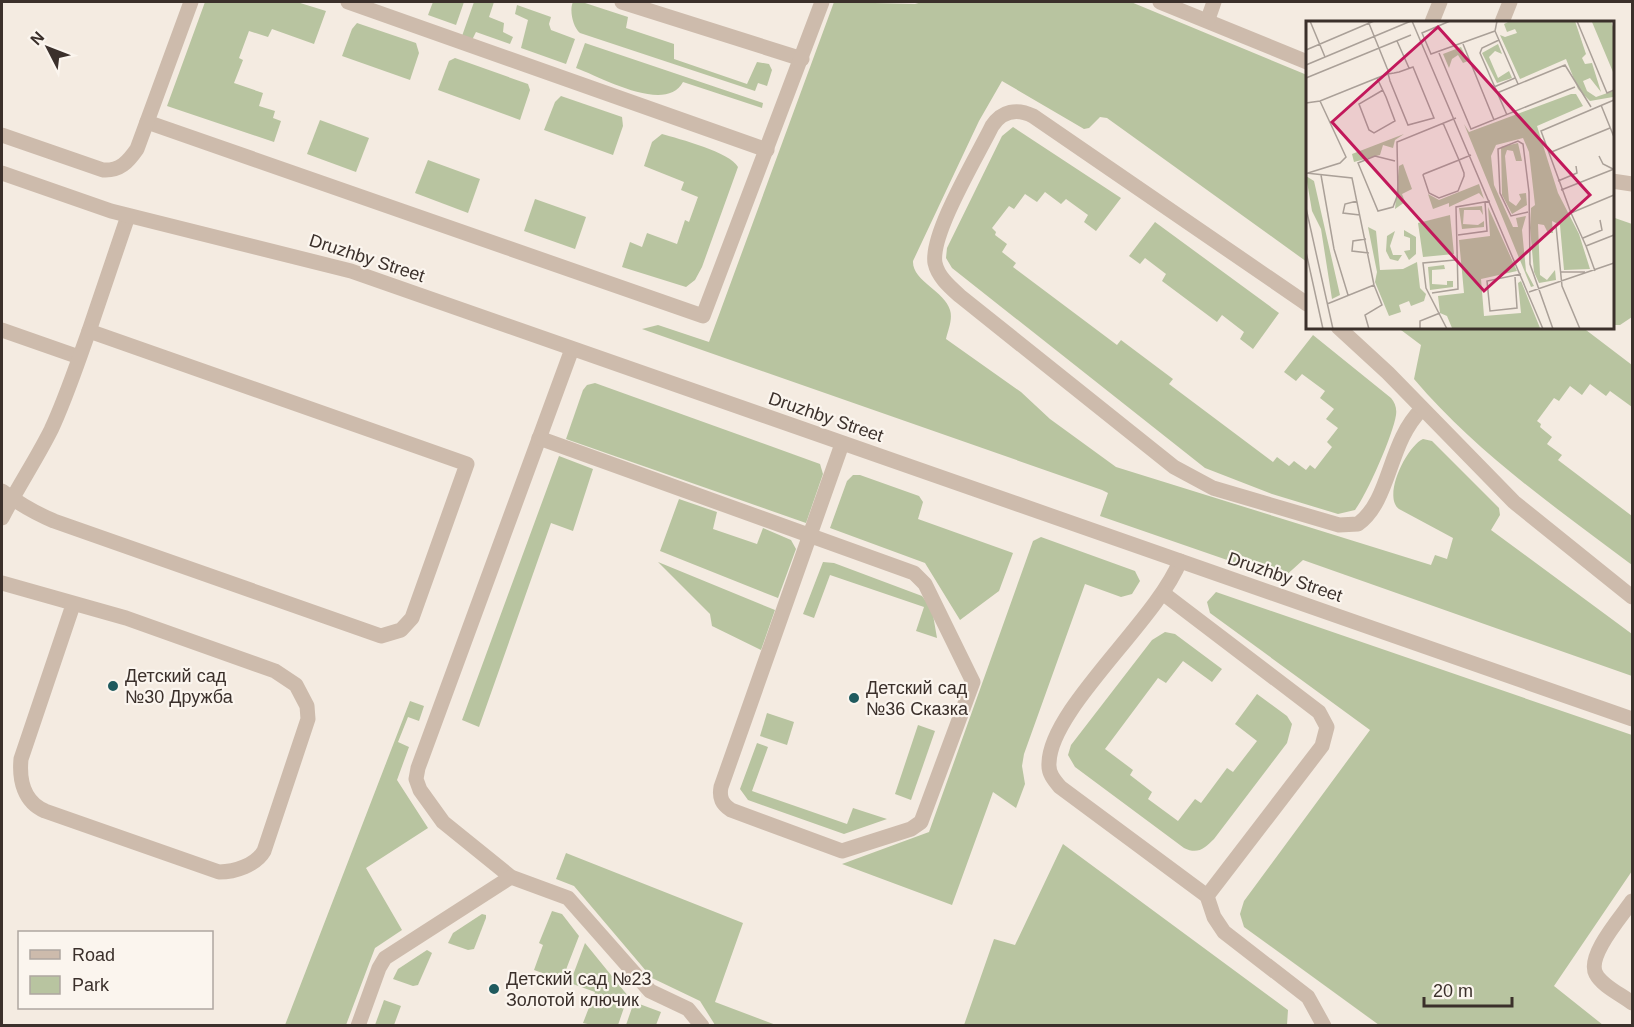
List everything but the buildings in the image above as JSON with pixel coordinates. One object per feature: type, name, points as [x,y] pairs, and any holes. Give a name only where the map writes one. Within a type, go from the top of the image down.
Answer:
[{"type":"street","points":[[2,135],[108,170],[126,163],[137,148],[191,2]]},
{"type":"street","points":[[348,2],[767,150]]},
{"type":"street","points":[[147,122],[703,316],[822,2]]},
{"type":"street","points":[[1160,2],[1208,19],[1306,62]]},
{"type":"street","points":[[1208,19],[1214,2]]},
{"type":"street","points":[[1432,21],[1440,2]]},
{"type":"street","points":[[1502,21],[1510,2]]},
{"type":"street","points":[[631,3],[801,59]]},
{"type":"street","points":[[1306,303],[1033,116],[1021,111],[1002,115],[992,126],[942,226],[936,246],[937,271],[960,296],[1174,467],[1213,488],[1339,525],[1358,524],[1373,509],[1402,432],[1422,409]]},
{"type":"street","name":"Druzhby Street","points":[[2,173],[128,216],[343,268],[1632,719]]},
{"type":"street","points":[[1613,181],[1632,184]]},
{"type":"street","points":[[2,518],[7,495],[52,428],[89,331],[128,216]]},
{"type":"street","points":[[1339,328],[1535,521],[1632,597]]},
{"type":"street","points":[[2,330],[79,357]]},
{"type":"street","points":[[7,495],[54,521],[375,635],[393,634],[412,618],[467,464],[89,331]]},
{"type":"street","points":[[572,349],[417,774],[420,790],[438,816],[511,877],[568,898],[650,991],[688,1009],[702,1026]]},
{"type":"street","points":[[539,438],[811,534],[918,575],[925,584],[973,682],[921,822],[911,829],[848,851],[837,850],[737,813],[726,807],[720,798],[721,787],[811,534],[842,444]]},
{"type":"street","points":[[1180,561],[1164,594],[1065,721],[1051,753],[1050,771],[1060,787],[1207,896],[1214,917],[1224,932],[1308,997],[1324,1026]]},
{"type":"street","points":[[2,583],[73,605],[126,618],[268,668],[296,685],[307,706],[306,726],[264,851],[257,860],[239,869],[219,872],[45,811],[28,798],[20,773],[21,759],[73,605]]},
{"type":"street","points":[[1164,594],[1319,712],[1327,727],[1322,746],[1207,896]]},
{"type":"street","points":[[358,1026],[379,968],[386,958],[511,877]]},
{"type":"street","points":[[1632,901],[1599,949],[1594,962],[1599,977],[1632,1003]]},
{"type":"green space","points":[[205,2],[297,2],[326,11],[314,44],[272,29],[268,37],[249,31],[239,58],[243,60],[234,83],[263,93],[259,106],[275,111],[273,118],[281,121],[274,142],[167,106]]},
{"type":"green space","points":[[433,2],[464,2],[456,25],[428,15]]},
{"type":"green space","points":[[474,2],[494,2],[489,17],[504,23],[503,32],[513,37],[510,44],[476,32],[472,40],[462,36]]},
{"type":"green space","points":[[573,2],[582,2],[628,17],[626,28],[674,44],[674,59],[747,84],[757,62],[769,64],[772,70],[767,86],[758,83],[755,91],[580,33],[572,18]]},
{"type":"green space","points":[[834,2],[915,4],[922,2],[1131,2],[1306,75],[1306,261],[1107,118],[1100,117],[1089,128],[1084,129],[1002,81],[979,121],[913,261],[918,274],[942,297],[950,310],[951,321],[946,339],[1021,392],[1050,419],[1116,467],[1431,565],[1435,555],[1447,559],[1453,538],[1399,509],[1394,503],[1393,494],[1399,472],[1410,451],[1423,439],[1432,441],[1499,508],[1500,515],[1491,530],[1632,634],[1632,676],[1303,560],[1282,579],[1100,516],[1108,493],[1102,490],[642,329],[658,325],[709,342]]},
{"type":"green space","points":[[517,5],[551,17],[549,24],[551,30],[575,39],[566,64],[521,48],[528,20],[515,14]]},
{"type":"green space","points":[[357,23],[416,43],[419,53],[410,80],[342,56],[352,29]]},
{"type":"green space","points":[[585,43],[763,103],[762,108],[683,82],[675,91],[663,95],[633,91],[576,68]]},
{"type":"green space","points":[[455,58],[528,84],[530,90],[520,120],[438,90],[449,61]]},
{"type":"green space","points":[[561,96],[622,117],[623,126],[613,155],[544,130],[555,102]]},
{"type":"green space","points":[[320,120],[369,138],[356,172],[307,154]]},
{"type":"green space","points":[[1013,127],[1121,198],[1096,231],[1084,222],[1088,215],[1066,199],[1061,204],[1045,192],[1037,202],[1025,194],[1014,209],[1009,206],[992,228],[996,232],[995,235],[1007,244],[1002,252],[1016,263],[1013,267],[1117,345],[1121,340],[1173,379],[1169,384],[1273,462],[1277,457],[1289,466],[1294,461],[1306,470],[1310,465],[1315,469],[1332,447],[1327,442],[1338,428],[1326,419],[1334,409],[1320,398],[1325,391],[1302,374],[1296,381],[1284,372],[1313,335],[1391,398],[1396,410],[1394,424],[1385,450],[1355,510],[1338,514],[1272,494],[1205,468],[952,268],[946,258],[947,248],[1002,136]]},
{"type":"green space","points":[[662,134],[715,151],[733,161],[738,167],[702,267],[695,280],[686,287],[622,267],[630,242],[642,247],[647,233],[677,244],[685,220],[689,222],[698,197],[681,190],[684,182],[644,166],[652,142]]},
{"type":"green space","points":[[428,160],[480,179],[468,213],[415,193]]},
{"type":"green space","points":[[535,199],[586,217],[575,249],[524,231]]},
{"type":"green space","points":[[1613,217],[1632,224],[1632,317],[1620,325],[1613,325]]},
{"type":"green space","points":[[1155,222],[1279,313],[1253,349],[1240,339],[1244,332],[1222,315],[1217,322],[1162,281],[1166,274],[1145,258],[1140,264],[1129,256]]},
{"type":"green space","points":[[1398,328],[1587,328],[1586,330],[1632,365],[1632,407],[1610,391],[1606,396],[1590,384],[1582,395],[1570,386],[1559,401],[1554,398],[1537,421],[1541,424],[1540,427],[1552,437],[1547,444],[1562,455],[1558,460],[1632,516],[1632,565],[1518,478],[1438,406],[1414,379],[1421,345]]},
{"type":"green space","points":[[595,383],[820,464],[823,474],[806,523],[566,439],[583,390],[587,385]]},
{"type":"green space","points":[[559,456],[593,469],[573,531],[551,523],[479,727],[462,720]]},
{"type":"green space","points":[[853,475],[860,475],[919,496],[923,502],[918,519],[1013,553],[999,591],[960,620],[925,563],[830,528],[847,481]]},
{"type":"green space","points":[[679,499],[717,512],[713,529],[757,544],[763,528],[791,540],[796,549],[778,598],[660,551]]},
{"type":"green space","points":[[1041,537],[1135,571],[1140,581],[1132,594],[1121,597],[1085,584],[1024,754],[1022,766],[1025,784],[1016,808],[993,792],[952,905],[842,864],[929,832],[1033,541]]},
{"type":"green space","points":[[658,562],[775,610],[761,650],[712,626],[710,614]]},
{"type":"green space","points":[[823,562],[834,563],[922,596],[932,609],[937,638],[916,631],[924,607],[830,575],[814,618],[803,614]]},
{"type":"green space","points":[[1216,592],[1632,735],[1632,871],[1554,986],[1603,1025],[1379,1025],[1244,927],[1240,914],[1244,901],[1370,730],[1210,613],[1207,602]]},
{"type":"green space","points":[[1165,632],[1175,634],[1222,669],[1212,682],[1183,661],[1166,683],[1158,678],[1105,749],[1133,770],[1130,775],[1152,792],[1148,799],[1178,821],[1195,799],[1201,803],[1227,768],[1233,772],[1257,741],[1235,724],[1257,694],[1287,716],[1292,724],[1287,743],[1214,839],[1197,851],[1184,848],[1075,767],[1068,755],[1071,745],[1152,640]]},
{"type":"green space","points":[[410,701],[424,706],[419,721],[408,717],[398,742],[409,747],[397,780],[428,828],[366,868],[402,930],[375,948],[346,1025],[285,1025]]},
{"type":"green space","points":[[767,713],[794,722],[787,745],[760,736]]},
{"type":"green space","points":[[918,725],[935,731],[911,800],[895,794]]},
{"type":"green space","points":[[757,743],[768,747],[752,791],[847,824],[853,808],[887,819],[844,834],[748,800],[740,789]]},
{"type":"green space","points":[[1063,844],[1288,1010],[1287,1025],[964,1025],[994,939],[1015,945]]},
{"type":"green space","points":[[566,853],[743,923],[715,1002],[776,1025],[715,1025],[700,1001],[652,978],[574,886],[556,879]]},
{"type":"green space","points":[[552,911],[562,914],[579,936],[562,980],[534,970],[543,945],[539,943]]},
{"type":"green space","points":[[482,914],[486,915],[486,918],[474,949],[468,950],[448,943],[453,933]]},
{"type":"green space","points":[[585,943],[628,996],[618,1025],[583,1023],[595,992],[570,983]]},
{"type":"green space","points":[[427,950],[432,953],[418,985],[413,986],[393,979],[398,969]]},
{"type":"green space","points":[[384,1000],[401,1006],[394,1025],[375,1025]]},
{"type":"green space","points":[[634,1002],[661,1012],[656,1025],[626,1025]]},
{"type":"place","name":"Детский сад №30 Дружба","points":[[113,686]]},
{"type":"place","name":"Детский сад №36 Сказка","points":[[854,698]]},
{"type":"place","name":"Детский сад №23 Золотой ключик","points":[[494,989]]}]
